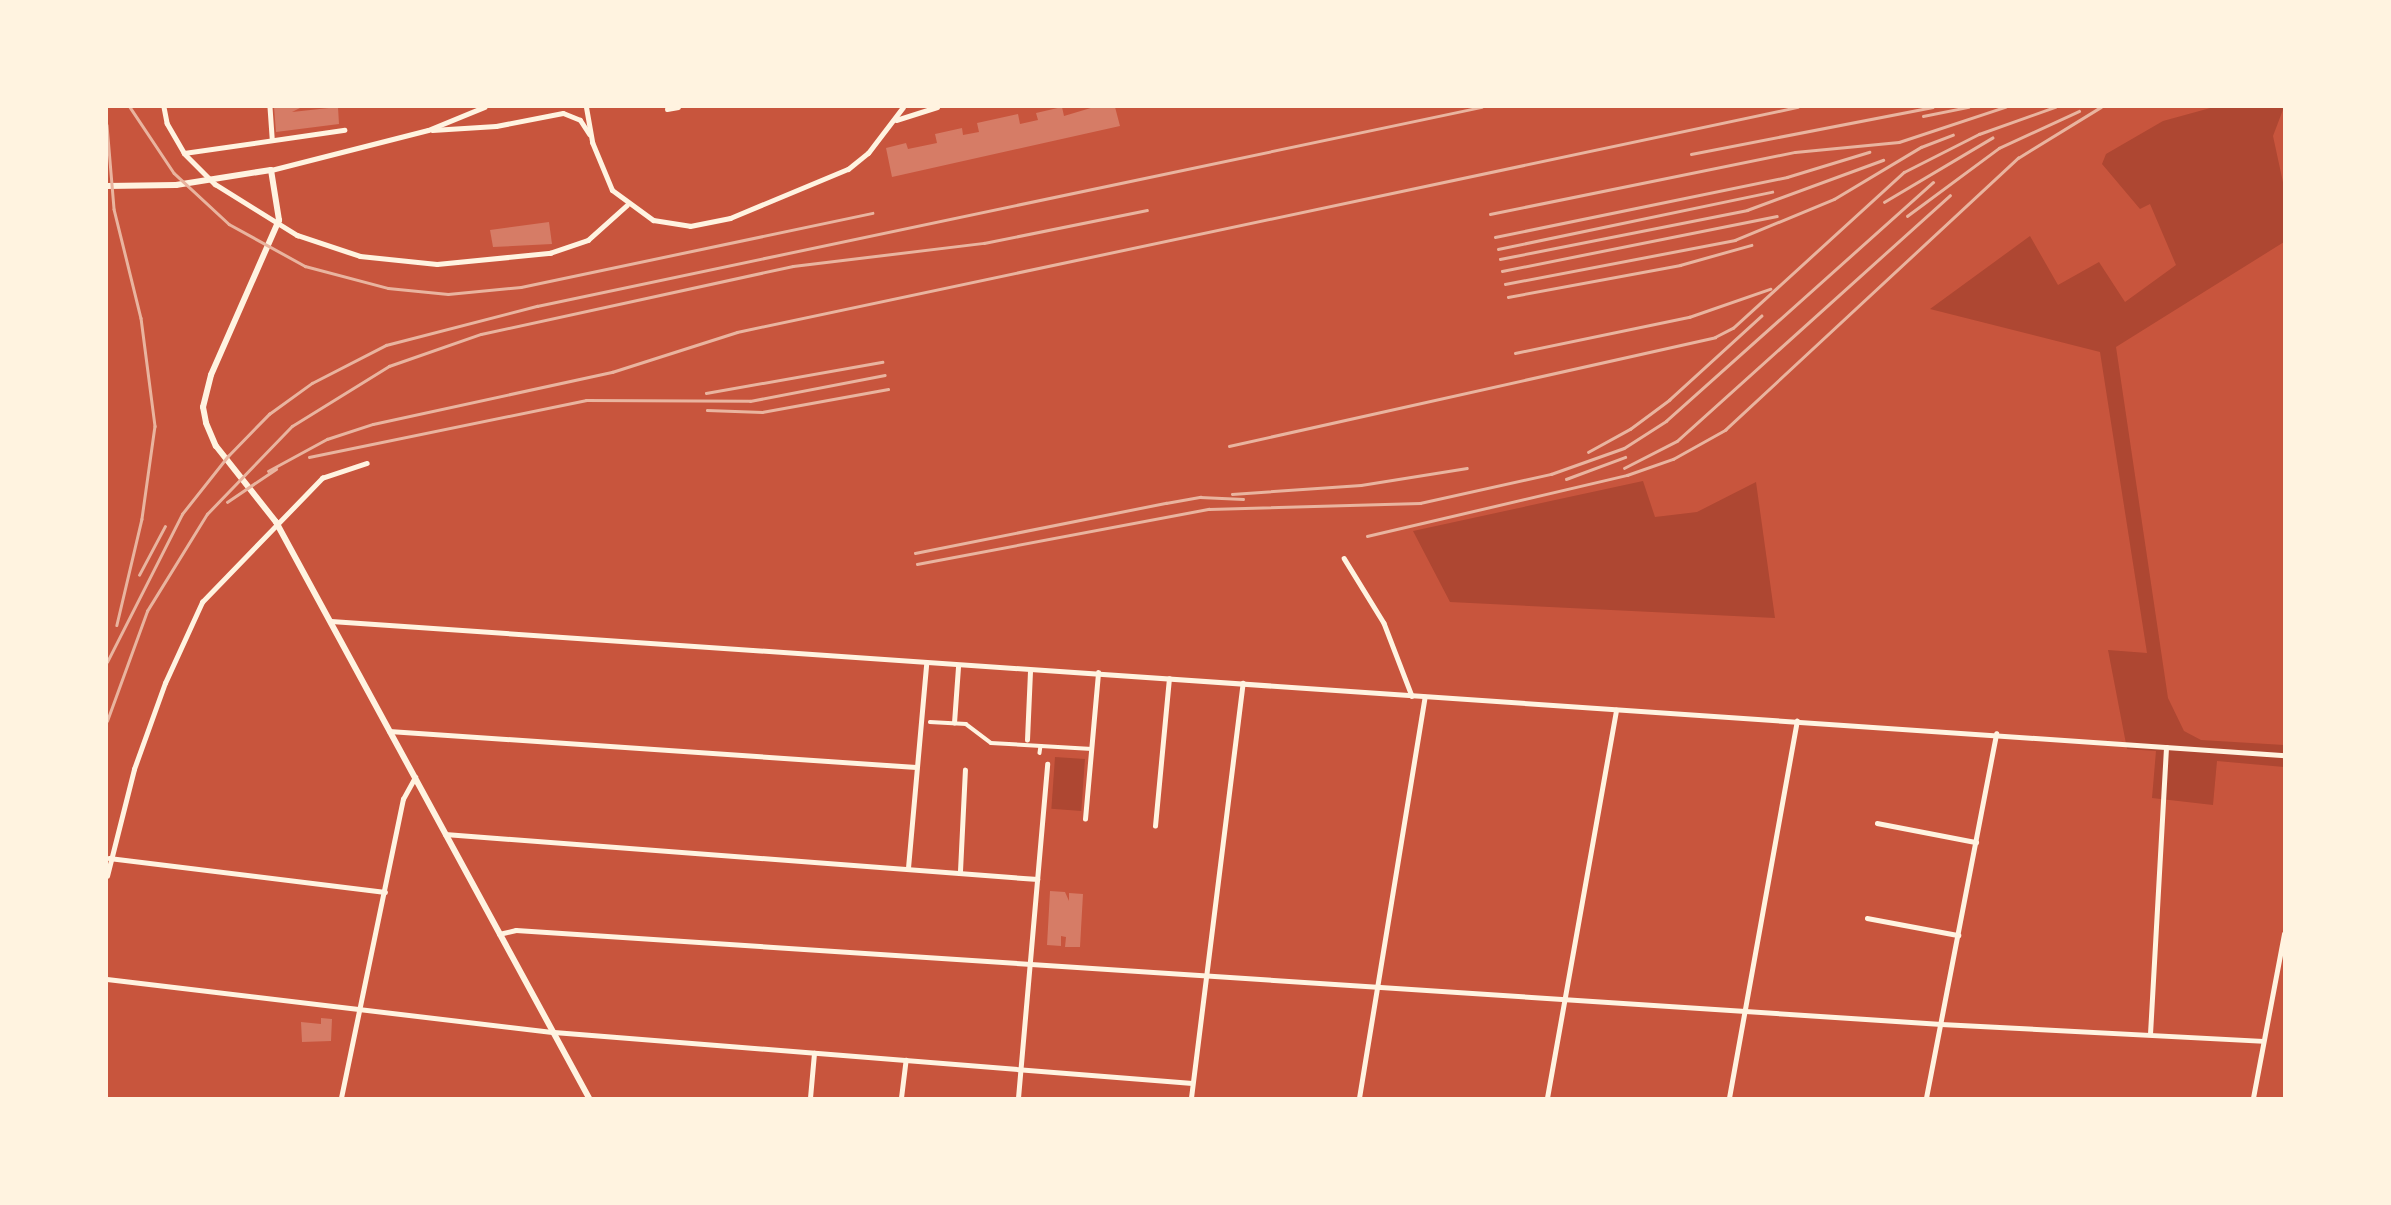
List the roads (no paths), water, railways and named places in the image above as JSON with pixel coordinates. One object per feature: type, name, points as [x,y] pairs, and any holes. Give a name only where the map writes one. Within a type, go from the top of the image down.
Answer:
[{"type":"main road","points":[[107,186],[176,185],[271,170],[279,220],[230,323],[203,407],[216,446],[276,522],[589,1098]]},
{"type":"street","points":[[164,107],[167,123],[184,153],[215,184],[270,220],[344,252],[437,264],[563,251],[597,234],[627,205]]},
{"type":"street","points":[[270,107],[272,139]]},
{"type":"street","points":[[271,170],[428,130],[484,107]]},
{"type":"street","points":[[586,107],[590,136],[605,179],[627,205],[671,225],[690,226],[730,218],[848,169],[868,153],[903,107]]},
{"type":"street","points":[[667,109],[678,107]]},
{"type":"street","points":[[893,122],[937,107]]},
{"type":"street","points":[[428,130],[496,126],[563,113],[580,120],[590,136]]},
{"type":"street","points":[[184,153],[344,130]]},
{"type":"street","points":[[107,876],[109,858],[164,683],[202,602],[276,522],[322,478],[368,463]]},
{"type":"street","points":[[1344,558],[1384,623],[1412,696]]},
{"type":"street","points":[[331,621],[926,665],[1030,672],[1098,673],[2284,755]]},
{"type":"street","points":[[908,868],[926,665]]},
{"type":"street","points":[[954,723],[958,667]]},
{"type":"street","points":[[1027,740],[1030,672]]},
{"type":"street","points":[[1085,819],[1098,673]]},
{"type":"street","points":[[1156,826],[1169,679]]},
{"type":"street","points":[[1191,1098],[1243,683]]},
{"type":"street","points":[[1359,1098],[1425,697]]},
{"type":"street","points":[[1547,1098],[1616,710]]},
{"type":"street","points":[[930,722],[966,724],[991,743],[1093,748]]},
{"type":"street","points":[[1729,1098],[1797,722]]},
{"type":"street","points":[[389,730],[916,767]]},
{"type":"street","points":[[1926,1098],[1996,734]]},
{"type":"street","points":[[1040,752],[1041,746]]},
{"type":"street","points":[[2150,1034],[2166,747]]},
{"type":"street","points":[[1018,1098],[1047,764]]},
{"type":"street","points":[[960,872],[965,770]]},
{"type":"street","points":[[341,1098],[403,799],[415,776]]},
{"type":"street","points":[[1877,823],[1976,842]]},
{"type":"street","points":[[444,834],[1037,879]]},
{"type":"street","points":[[109,858],[385,892]]},
{"type":"street","points":[[1867,918],[1958,936]]},
{"type":"street","points":[[499,934],[516,930],[1941,1024],[2263,1041]]},
{"type":"street","points":[[2253,1098],[2284,934]]},
{"type":"street","points":[[107,979],[554,1032],[1192,1083]]},
{"type":"street","points":[[810,1098],[814,1053]]},
{"type":"street","points":[[901,1098],[906,1060]]},
{"type":"railway","points":[[130,107],[174,173],[229,224],[305,266],[388,288],[448,294],[521,287],[872,213]]},
{"type":"railway","points":[[107,662],[182,514],[228,456],[269,414],[312,383],[386,345],[537,306],[1481,107]]},
{"type":"railway","points":[[268,471],[327,439],[373,424],[612,372],[737,332],[1797,107]]},
{"type":"railway","points":[[1691,154],[1932,107]]},
{"type":"railway","points":[[1923,116],[1968,107]]},
{"type":"railway","points":[[1490,214],[1795,152],[1899,142],[2005,107]]},
{"type":"railway","points":[[1229,446],[1715,337],[1733,328],[1904,172],[1979,134],[2055,107]]},
{"type":"railway","points":[[1367,536],[1627,475],[1673,459],[1725,430],[2018,158],[2101,107]]},
{"type":"railway","points":[[1907,216],[1999,148],[2079,111]]},
{"type":"railway","points":[[107,125],[114,209],[141,318],[155,426],[142,519],[117,625]]},
{"type":"railway","points":[[1505,284],[1735,240],[1834,199],[1921,147],[1953,135]]},
{"type":"railway","points":[[1884,202],[1992,138]]},
{"type":"railway","points":[[1495,237],[1787,177],[1869,152]]},
{"type":"railway","points":[[1500,259],[1747,210],[1883,160]]},
{"type":"railway","points":[[917,564],[1209,509],[1420,503],[1551,474],[1624,448],[1666,421],[1933,182]]},
{"type":"railway","points":[[1498,249],[1772,192]]},
{"type":"railway","points":[[1624,468],[1677,441],[1950,195]]},
{"type":"railway","points":[[107,721],[147,611],[207,514],[292,426],[389,366],[481,334],[793,266],[984,243],[1147,210]]},
{"type":"railway","points":[[1502,271],[1777,216]]},
{"type":"railway","points":[[1508,297],[1680,265],[1751,245]]},
{"type":"railway","points":[[1515,353],[1689,317],[1770,289]]},
{"type":"railway","points":[[1588,452],[1630,429],[1669,400],[1761,316]]},
{"type":"railway","points":[[706,393],[882,362]]},
{"type":"railway","points":[[309,457],[586,400],[750,401],[885,375]]},
{"type":"railway","points":[[707,410],[762,412],[888,389]]},
{"type":"railway","points":[[1566,479],[1625,457]]},
{"type":"railway","points":[[1232,494],[1361,485],[1467,468]]},
{"type":"railway","points":[[227,502],[276,469]]},
{"type":"railway","points":[[915,553],[1200,497],[1243,499]]},
{"type":"railway","points":[[139,575],[165,526]]}]
